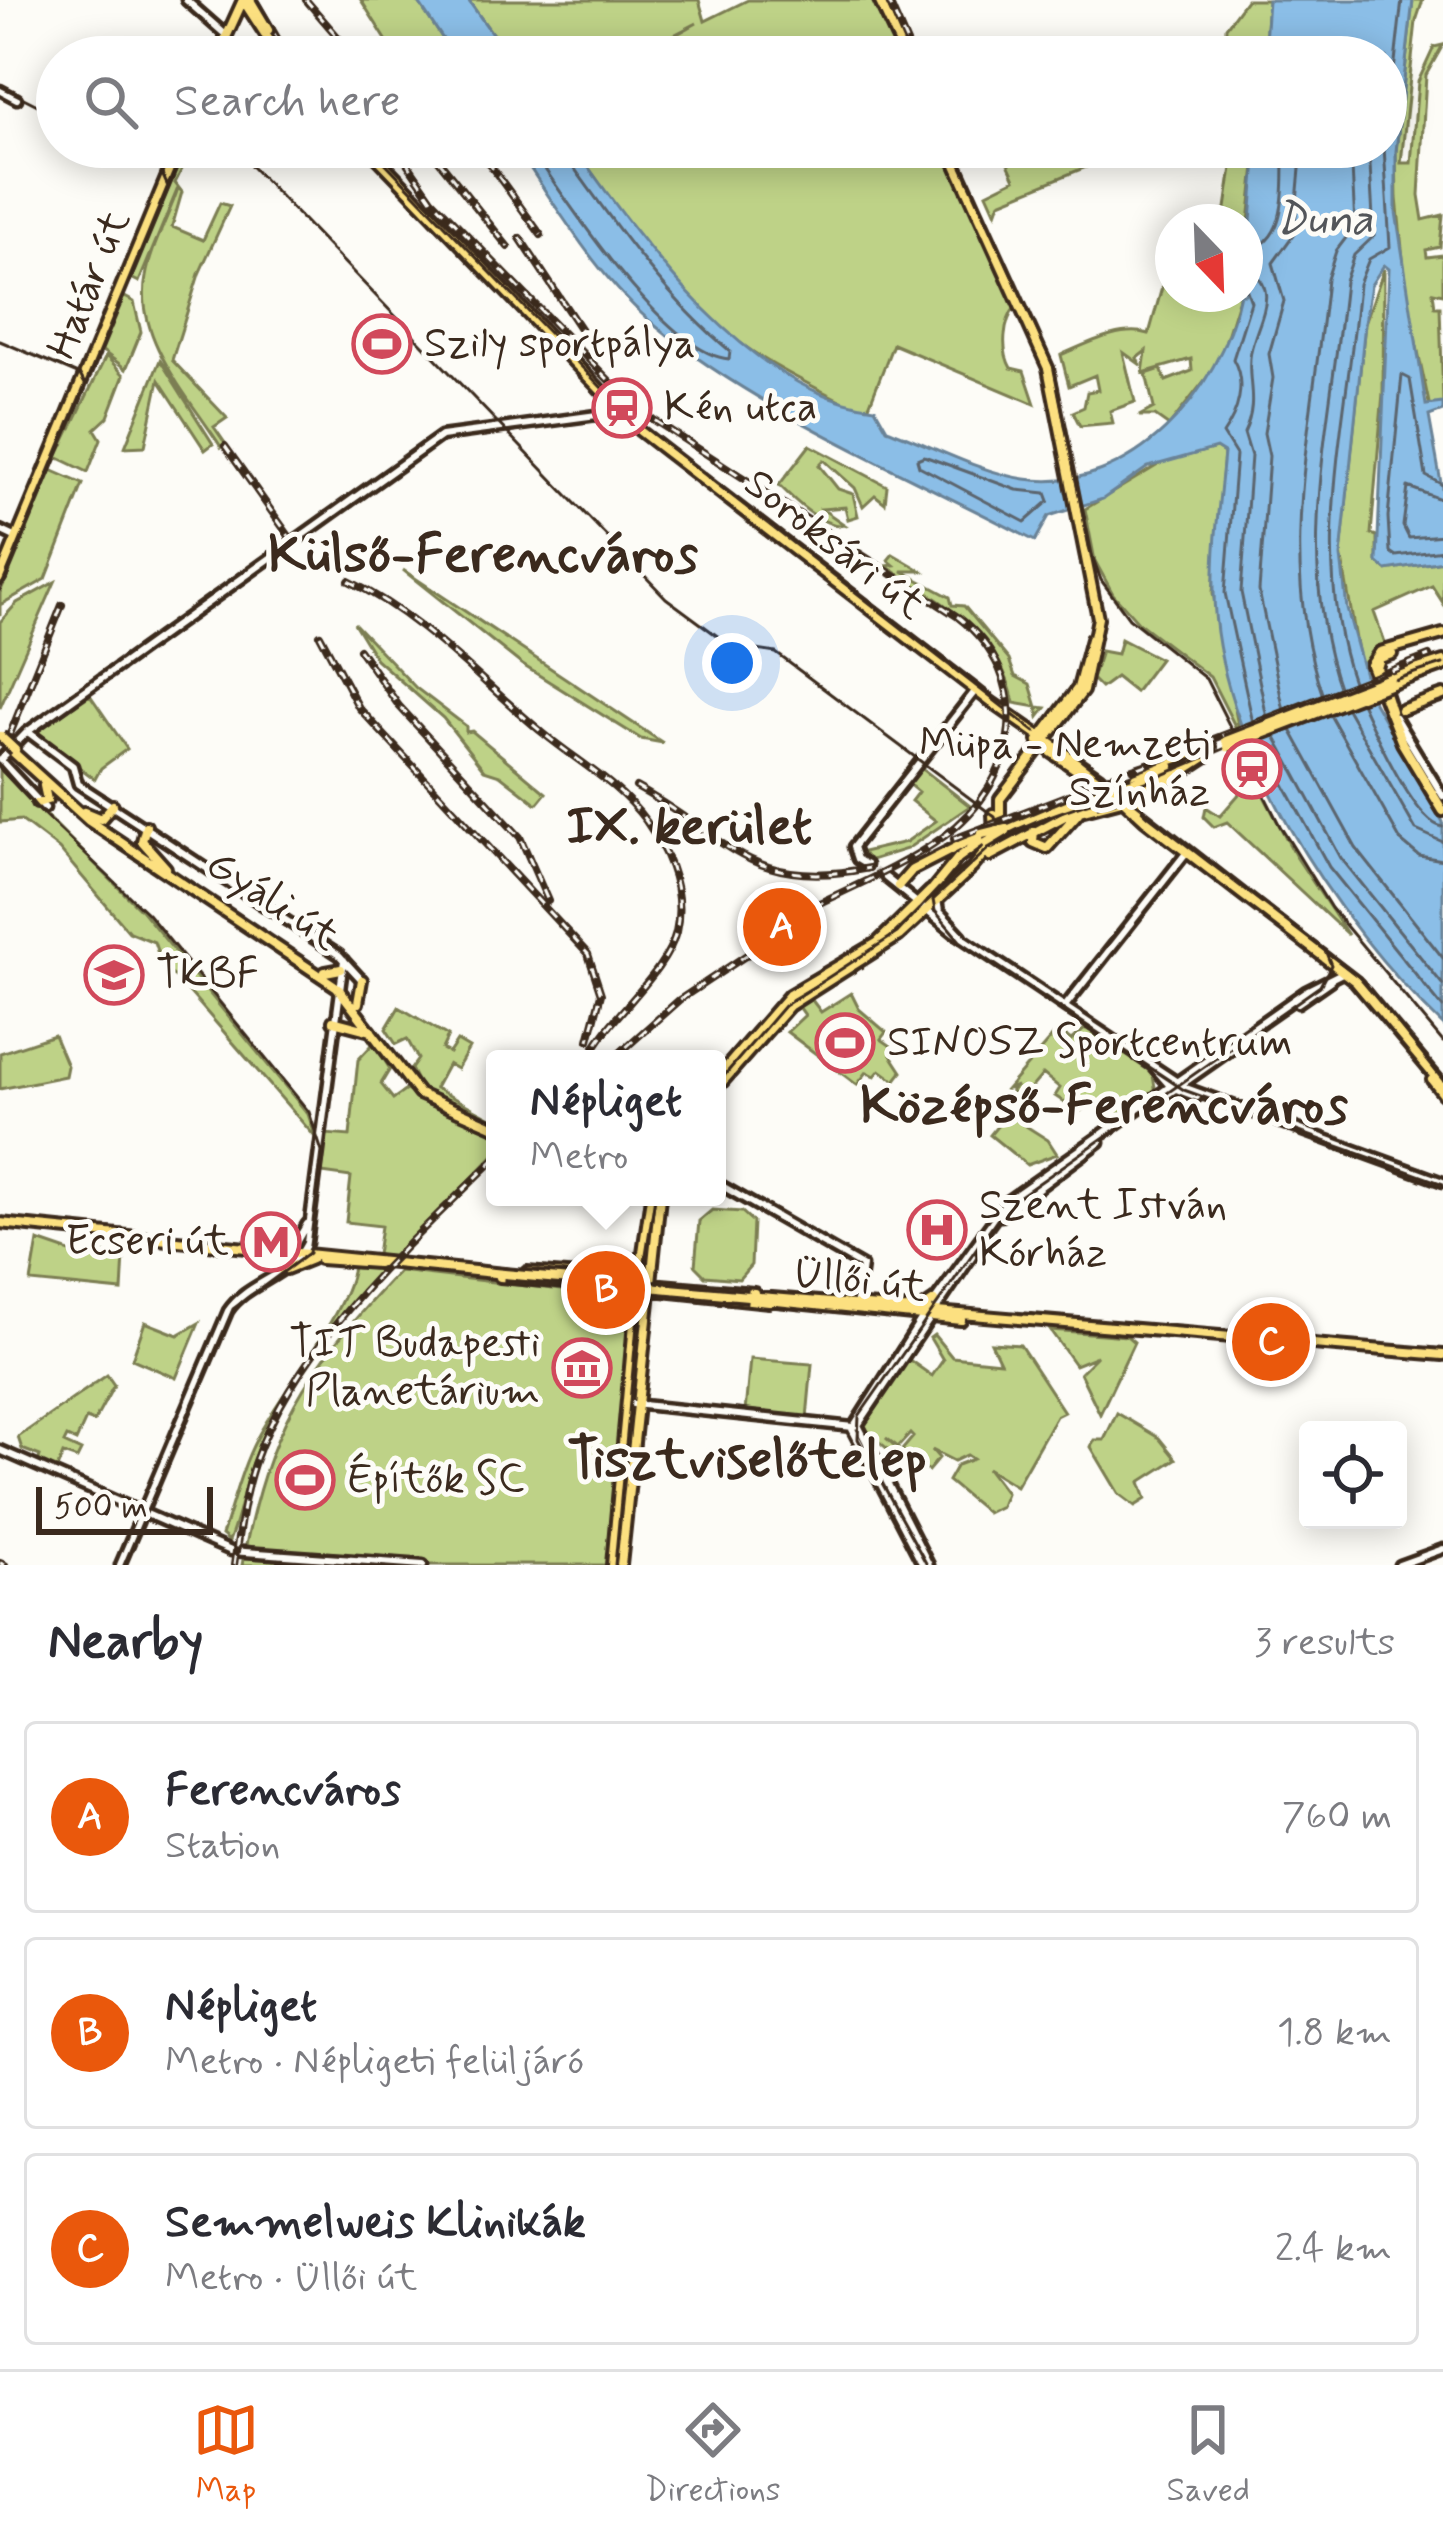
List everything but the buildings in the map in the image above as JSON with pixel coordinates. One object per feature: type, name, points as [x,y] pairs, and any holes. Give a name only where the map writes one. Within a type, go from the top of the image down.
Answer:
[{"type":"main road","points":[[879,0],[895,36]]},
{"type":"main road","points":[[221,36],[243,7],[266,36]]},
{"type":"main road","name":"Határ út","points":[[0,578],[170,168]]},
{"type":"main road","name":"Soroksári út","points":[[384,168],[612,410],[1040,742],[1096,779]]},
{"type":"main road","points":[[958,168],[1046,362],[1097,634],[1083,691],[1040,742]]},
{"type":"main road","points":[[934,895],[958,858],[994,832],[1004,790],[1078,688],[1093,631],[1076,512]]},
{"type":"main road","points":[[1443,637],[1377,653],[1375,669],[1443,811]]},
{"type":"main road","points":[[726,1068],[789,995],[877,943],[919,903],[1040,826],[1209,751],[1443,664]]},
{"type":"main road","name":"Soroksári út","points":[[975,691],[1096,779],[1368,993],[1441,1087]]},
{"type":"main road","points":[[1392,710],[1443,695]]},
{"type":"main road","points":[[1054,730],[1053,743],[1060,753]]},
{"type":"main road","name":"Gyáli út","points":[[4,751],[69,804],[219,906],[223,917],[234,916],[340,975],[412,1083],[440,1103],[486,1121]]},
{"type":"main road","name":"Gyáli út","points":[[4,751],[166,868],[325,971],[340,975]]},
{"type":"main road","points":[[1142,816],[1134,803],[1136,795],[1153,790],[1209,751]]},
{"type":"main road","points":[[37,775],[48,796],[41,806]]},
{"type":"main road","points":[[1040,826],[1033,842],[1042,848],[1053,844],[1077,813],[1100,795],[1096,779],[1132,783]]},
{"type":"main road","points":[[898,886],[917,867],[1023,822],[1117,797],[1132,783]]},
{"type":"main road","points":[[41,806],[55,801],[69,804]]},
{"type":"main road","points":[[84,812],[101,819],[113,805]]},
{"type":"main road","points":[[973,867],[1000,834],[996,817]]},
{"type":"main road","points":[[143,831],[166,868]]},
{"type":"main road","points":[[934,895],[984,838]]},
{"type":"main road","points":[[1016,840],[1042,855]]},
{"type":"main road","points":[[726,1078],[788,1006],[879,950],[919,903]]},
{"type":"main road","name":"Gyáli út","points":[[340,975],[348,997],[396,1072],[419,1094],[480,1119]]},
{"type":"main road","points":[[357,977],[358,1003]]},
{"type":"main road","points":[[337,1022],[354,1013],[348,997]]},
{"type":"main road","points":[[337,1022],[365,1027],[374,1034]]},
{"type":"main road","points":[[617,1565],[633,1404],[638,1285],[654,1206]]},
{"type":"main road","points":[[92,1232],[105,1222]]},
{"type":"main road","points":[[0,1226],[266,1254],[301,1252],[351,1262]]},
{"type":"main road","points":[[0,1226],[748,1296]]},
{"type":"main road","points":[[282,1270],[301,1252]]},
{"type":"main road","points":[[282,1270],[301,1252]]},
{"type":"main road","points":[[266,1254],[278,1259],[282,1270]]},
{"type":"main road","points":[[479,1272],[767,1295]]},
{"type":"main road","points":[[684,1289],[783,1303]]},
{"type":"main road","name":"Üllői út","points":[[748,1296],[856,1309]]},
{"type":"main road","name":"Üllői út","points":[[748,1296],[925,1319],[993,1319],[1443,1354]]},
{"type":"main road","points":[[925,1319],[936,1303]]},
{"type":"main road","points":[[925,1319],[936,1303]]},
{"type":"street","points":[[186,0],[222,30]]},
{"type":"street","points":[[0,90],[17,99]]},
{"type":"street","points":[[41,806],[4,751],[444,434],[612,410]]},
{"type":"street","points":[[0,530],[17,538]]},
{"type":"street","points":[[866,866],[857,860],[853,847],[975,691]]},
{"type":"street","points":[[1392,710],[1443,796]]},
{"type":"street","name":"Gyáli út","points":[[27,732],[73,766],[78,784],[113,805],[340,975],[357,977]]},
{"type":"street","points":[[1066,1005],[1187,852]]},
{"type":"street","points":[[886,878],[964,939],[1146,1059],[1180,1087],[1443,1184]]},
{"type":"street","points":[[934,895],[938,909],[964,939]]},
{"type":"street","points":[[1318,983],[1327,963],[1322,956]]},
{"type":"street","points":[[1180,1087],[1318,983],[1342,972]]},
{"type":"street","points":[[936,1303],[1011,1204],[1342,972]]},
{"type":"street","points":[[301,1252],[310,1215],[340,975]]},
{"type":"street","points":[[1180,1087],[1443,1184]]},
{"type":"street","points":[[726,1188],[862,1266],[856,1309]]},
{"type":"street","points":[[105,1222],[106,1237]]},
{"type":"street","points":[[120,1565],[228,1311],[282,1270]]},
{"type":"street","points":[[853,1427],[925,1319]]},
{"type":"street","points":[[892,1503],[858,1425],[925,1319]]},
{"type":"street","points":[[179,1402],[192,1397]]},
{"type":"street","points":[[633,1404],[853,1427]]},
{"type":"street","points":[[853,1427],[926,1565]]},
{"type":"street","points":[[4,1452],[224,1548],[424,1565]]},
{"type":"street","points":[[1399,1565],[1443,1550]]},
{"type":"green space","points":[[361,0],[417,0],[441,36],[384,36]]},
{"type":"green space","points":[[468,0],[699,0],[705,21],[748,0],[876,0],[891,36],[674,36],[697,23],[672,36],[494,36]]},
{"type":"green space","points":[[1246,0],[1268,0],[1265,36],[1226,36],[1226,27]]},
{"type":"green space","points":[[1413,0],[1423,0],[1416,21],[1407,106]]},
{"type":"green space","points":[[1443,45],[1426,75],[1419,195],[1423,220],[1443,215],[1440,247],[1426,250],[1427,257],[1443,255],[1443,294],[1433,292],[1435,307],[1440,307],[1443,403],[1430,408],[1407,299],[1396,168],[1411,163],[1418,82],[1434,47]]},
{"type":"green space","points":[[177,168],[182,168],[175,183],[182,192],[172,227],[203,240],[220,203],[230,206],[199,274],[172,360],[227,418],[214,427],[225,443],[221,447],[167,366],[148,322],[146,277],[178,188],[139,282],[131,278]]},
{"type":"green space","points":[[589,168],[951,168],[1016,306],[1006,328],[1006,353],[1011,368],[1024,371],[1035,404],[893,344],[869,406],[855,408],[735,339],[647,249]]},
{"type":"green space","points":[[1010,168],[1083,168],[1000,202],[996,213],[987,193],[1015,179]]},
{"type":"green space","points":[[1232,168],[1255,168],[1251,204],[1227,204]]},
{"type":"green space","points":[[1384,269],[1383,393],[1371,534],[1377,536],[1377,562],[1386,570],[1443,561],[1443,603],[1432,586],[1374,612],[1386,646],[1373,650],[1361,668],[1341,553],[1365,323]]},
{"type":"green space","points":[[123,296],[134,302],[141,332],[126,369],[101,350]]},
{"type":"green space","points":[[1155,312],[1234,312],[1219,362],[1169,426],[1155,416],[1139,416],[1154,408],[1146,374],[1161,369],[1166,381],[1192,371],[1191,359],[1143,373],[1146,351],[1137,358],[1141,365],[1123,352],[1135,402],[1110,411],[1113,423],[1080,426],[1073,412],[1084,407],[1087,392],[1098,390],[1095,375],[1069,386],[1061,355],[1118,333],[1149,334]]},
{"type":"green space","points":[[106,356],[124,375],[108,417],[95,429],[101,439],[88,472],[57,457]]},
{"type":"green space","points":[[160,360],[213,444],[205,450],[159,380],[145,446],[125,447]]},
{"type":"green space","points":[[810,445],[887,486],[885,503],[875,495],[863,506],[855,488],[824,460],[819,465],[838,489],[853,494],[858,516],[848,519],[845,507],[822,509],[845,525],[836,525],[809,512],[779,485]]},
{"type":"green space","points":[[1216,448],[1224,453],[1213,593],[1240,736],[1210,677],[1139,623],[1113,594],[1095,561],[1085,509],[1163,462]]},
{"type":"green space","points":[[51,470],[83,484],[46,579],[0,605],[0,593]]},
{"type":"green space","points":[[893,554],[922,571],[902,571],[950,597],[952,605],[964,606],[1009,660],[1015,676],[1030,684],[1037,707],[1014,703],[1007,678],[982,638],[948,607],[886,566],[894,565],[888,560]]},
{"type":"green space","points":[[403,570],[663,743],[641,739],[521,664]]},
{"type":"green space","points":[[55,582],[0,708],[0,622],[17,603]]},
{"type":"green space","points":[[354,623],[416,688],[546,793],[537,804],[500,775],[484,770],[443,718],[376,659]]},
{"type":"green space","points":[[1121,639],[1160,659],[1135,692],[1116,677],[1101,688],[1092,679],[1101,651],[1117,654]]},
{"type":"green space","points":[[90,695],[127,749],[101,768],[95,779],[33,733]]},
{"type":"green space","points":[[920,767],[970,806],[907,849],[868,861],[863,852],[906,842],[936,821],[911,801],[918,792],[907,783]]},
{"type":"green space","points":[[0,769],[142,911],[308,1114],[316,1138],[177,978],[164,971],[154,942],[129,932],[59,849],[21,820],[0,822]]},
{"type":"green space","points":[[1254,777],[1295,855],[1348,935],[1227,822],[1214,827],[1204,817],[1206,807],[1220,816]]},
{"type":"green space","name":"SINOSZ Sportcentrum","points":[[851,993],[859,1009],[886,1032],[881,1039],[894,1048],[891,1055],[902,1072],[895,1081],[880,1070],[875,1076],[867,1072],[857,1085],[787,1032],[805,1015],[797,1004],[808,995],[821,1012]]},
{"type":"green space","points":[[399,1007],[448,1036],[442,1049],[449,1053],[457,1041],[469,1048],[457,1069],[448,1064],[435,1088],[486,1117],[420,1087],[411,1069],[418,1059],[407,1039],[396,1044],[386,1029]]},
{"type":"green space","points":[[364,1028],[390,1069],[381,1084],[393,1099],[406,1090],[445,1112],[486,1126],[486,1163],[395,1257],[377,1255],[381,1226],[346,1222],[351,1177],[322,1173],[326,1134],[350,1136],[358,1060],[372,1045]]},
{"type":"green space","points":[[1086,1028],[1152,1070],[1156,1093],[1116,1121],[1094,1102],[1079,1112],[1055,1096],[1060,1088],[1043,1074],[1021,1100],[1011,1091],[1017,1086],[1007,1089],[1058,1030],[1071,1040]]},
{"type":"green space","points":[[54,1035],[67,1066],[65,1076],[0,1089],[0,1053]]},
{"type":"green space","points":[[1007,1114],[1048,1140],[1057,1154],[1027,1165],[990,1135]]},
{"type":"green space","points":[[712,1210],[742,1212],[753,1222],[751,1265],[739,1279],[705,1276],[695,1266],[699,1221]]},
{"type":"green space","points":[[38,1241],[70,1252],[124,1255],[122,1291],[31,1282]]},
{"type":"green space","points":[[353,1267],[386,1267],[328,1334],[278,1406],[253,1460],[229,1541],[222,1535],[251,1449],[268,1419],[339,1307]]},
{"type":"green space","points":[[399,1271],[630,1298],[632,1333],[607,1565],[242,1565],[264,1475],[295,1404],[338,1340]]},
{"type":"green space","points":[[145,1322],[178,1335],[199,1323],[176,1378],[132,1359]]},
{"type":"green space","points":[[1050,1330],[1127,1336],[1134,1342],[1100,1414],[1080,1373],[1097,1356],[1075,1365]]},
{"type":"green space","points":[[934,1335],[952,1357],[1000,1362],[991,1343],[1020,1345],[1064,1412],[1056,1416],[1016,1486],[987,1468],[1006,1493],[1001,1506],[987,1513],[948,1481],[957,1465],[973,1459],[967,1455],[954,1461],[932,1450],[939,1458],[928,1471],[902,1450],[913,1437],[910,1434],[898,1447],[886,1438],[898,1449],[894,1454],[863,1429],[861,1422],[908,1359],[932,1376],[943,1360],[930,1338]]},
{"type":"green space","points":[[750,1359],[812,1364],[807,1418],[745,1412]]},
{"type":"green space","points":[[107,1375],[114,1385],[94,1422],[86,1419],[76,1441],[67,1437],[64,1443],[81,1451],[77,1459],[63,1454],[56,1471],[38,1462],[40,1456],[22,1449],[18,1437]]},
{"type":"green space","points":[[1117,1413],[1159,1438],[1176,1459],[1140,1482],[1146,1499],[1135,1506],[1119,1494],[1091,1447],[1094,1440],[1104,1440]]},
{"type":"water","points":[[417,0],[468,0],[494,36],[441,36]]},
{"type":"water","name":"Duna","points":[[1268,0],[1413,0],[1407,53],[1407,36],[1265,36]]},
{"type":"water","name":"Duna","points":[[530,168],[589,168],[703,308],[785,375],[829,397],[875,408],[887,429],[972,464],[1025,479],[1064,480],[1101,470],[1135,453],[1166,429],[1192,399],[1235,312],[1263,312],[1263,204],[1252,204],[1255,168],[1396,168],[1396,212],[1426,405],[1443,403],[1443,411],[1429,416],[1443,494],[1443,561],[1386,570],[1377,562],[1389,269],[1384,265],[1371,285],[1365,323],[1341,556],[1347,609],[1371,697],[1443,822],[1443,1025],[1362,936],[1324,883],[1259,767],[1235,707],[1219,648],[1214,590],[1224,453],[1216,448],[1148,467],[1103,499],[1049,516],[1035,541],[840,443],[698,359],[617,288]]},
{"type":"waterway","points":[[34,731],[188,621]]},
{"type":"waterway","points":[[1023,831],[1055,814]]},
{"type":"waterway","points":[[993,850],[1020,833]]},
{"type":"tunnel","points":[[867,865],[886,878]]},
{"type":"tram line","points":[[258,0],[279,36]]},
{"type":"tram line","points":[[886,0],[902,36]]},
{"type":"tram line","points":[[0,86],[36,104]]},
{"type":"tram line","points":[[158,168],[168,187]]},
{"type":"tram line","points":[[0,590],[175,168]]},
{"type":"tram line","points":[[253,168],[666,598],[731,646],[776,653],[995,817],[998,828],[987,850],[933,900],[935,911],[960,941],[1184,1090],[1443,1184]]},
{"type":"tram line","points":[[390,168],[626,413],[1035,732]]},
{"type":"tram line","points":[[963,168],[1054,367],[1089,547],[1101,580],[1129,618],[1206,679],[1280,826],[1331,908],[1443,1042]]},
{"type":"tram line","points":[[0,341],[80,375],[85,384]]},
{"type":"tram line","points":[[989,845],[1332,703],[1443,664]]},
{"type":"tram line","points":[[1078,757],[1363,980],[1443,1080]]},
{"type":"tram line","points":[[0,765],[39,810],[148,914],[309,1112],[322,1152],[309,1253],[233,1309],[124,1565]]},
{"type":"tram line","points":[[726,1074],[784,1006],[897,933],[939,888]]},
{"type":"tram line","points":[[927,1565],[858,1439],[859,1416],[1006,1206],[1320,986],[1331,965],[1325,950]]},
{"type":"tram line","points":[[615,1565],[640,1293],[654,1206]]},
{"type":"railway","points":[[306,0],[337,36]]},
{"type":"railway","points":[[888,0],[904,36]]},
{"type":"railway","points":[[411,168],[432,199],[637,409],[958,617],[983,642],[1000,669],[1008,698],[1003,758],[969,814],[908,859],[795,915]]},
{"type":"railway","points":[[445,168],[508,247]]},
{"type":"railway","points":[[492,168],[541,235]]},
{"type":"railway","points":[[520,238],[595,351]]},
{"type":"railway","points":[[225,446],[289,536]]},
{"type":"railway","points":[[349,581],[426,631],[543,733],[610,784],[635,807],[662,847],[677,888],[676,932],[661,964],[593,1050]]},
{"type":"railway","points":[[10,734],[62,605]]},
{"type":"railway","points":[[320,635],[359,708],[588,954],[601,994],[589,1040]]},
{"type":"railway","points":[[359,649],[399,706],[520,837],[548,901]]},
{"type":"railway","points":[[954,839],[1429,656]]},
{"type":"railway","points":[[636,787],[742,856],[767,866],[828,874],[869,868]]},
{"type":"railway","points":[[623,1050],[679,1000],[810,913]]},
{"type":"railway","points":[[234,1565],[254,1464],[297,1378],[357,1299],[486,1168]]},
{"type":"railway","points":[[0,1563],[5,1565]]},
{"type":"place","name":"Szily sportpálya","points":[[382,344]]},
{"type":"place","name":"Kén utca","points":[[622,408]]},
{"type":"place","name":"Müpa - Nemzeti Színház","points":[[1252,769]]},
{"type":"place","name":"Ferencváros","points":[[782,927]]},
{"type":"place","name":"TKBF","points":[[114,975]]},
{"type":"place","name":"SINOSZ Sportcentrum","points":[[845,1043]]},
{"type":"place","name":"Szent István Kórház","points":[[937,1230]]},
{"type":"place","name":"Ecseri út","points":[[271,1242]]},
{"type":"place","name":"Népliget","points":[[606,1290]]},
{"type":"place","name":"Semmelweis Klinikák","points":[[1271,1342]]},
{"type":"place","name":"TIT Budapesti Planetárium","points":[[582,1368]]},
{"type":"place","name":"Építők SC","points":[[305,1480]]},
{"type":"district","name":"Külső-Ferencváros","points":[[483,556]]},
{"type":"district","name":"IX. kerület","points":[[689,828]]},
{"type":"district","name":"Középső-Ferencváros","points":[[1104,1107]]},
{"type":"district","name":"Tisztviselőtelep","points":[[747,1461]]}]
